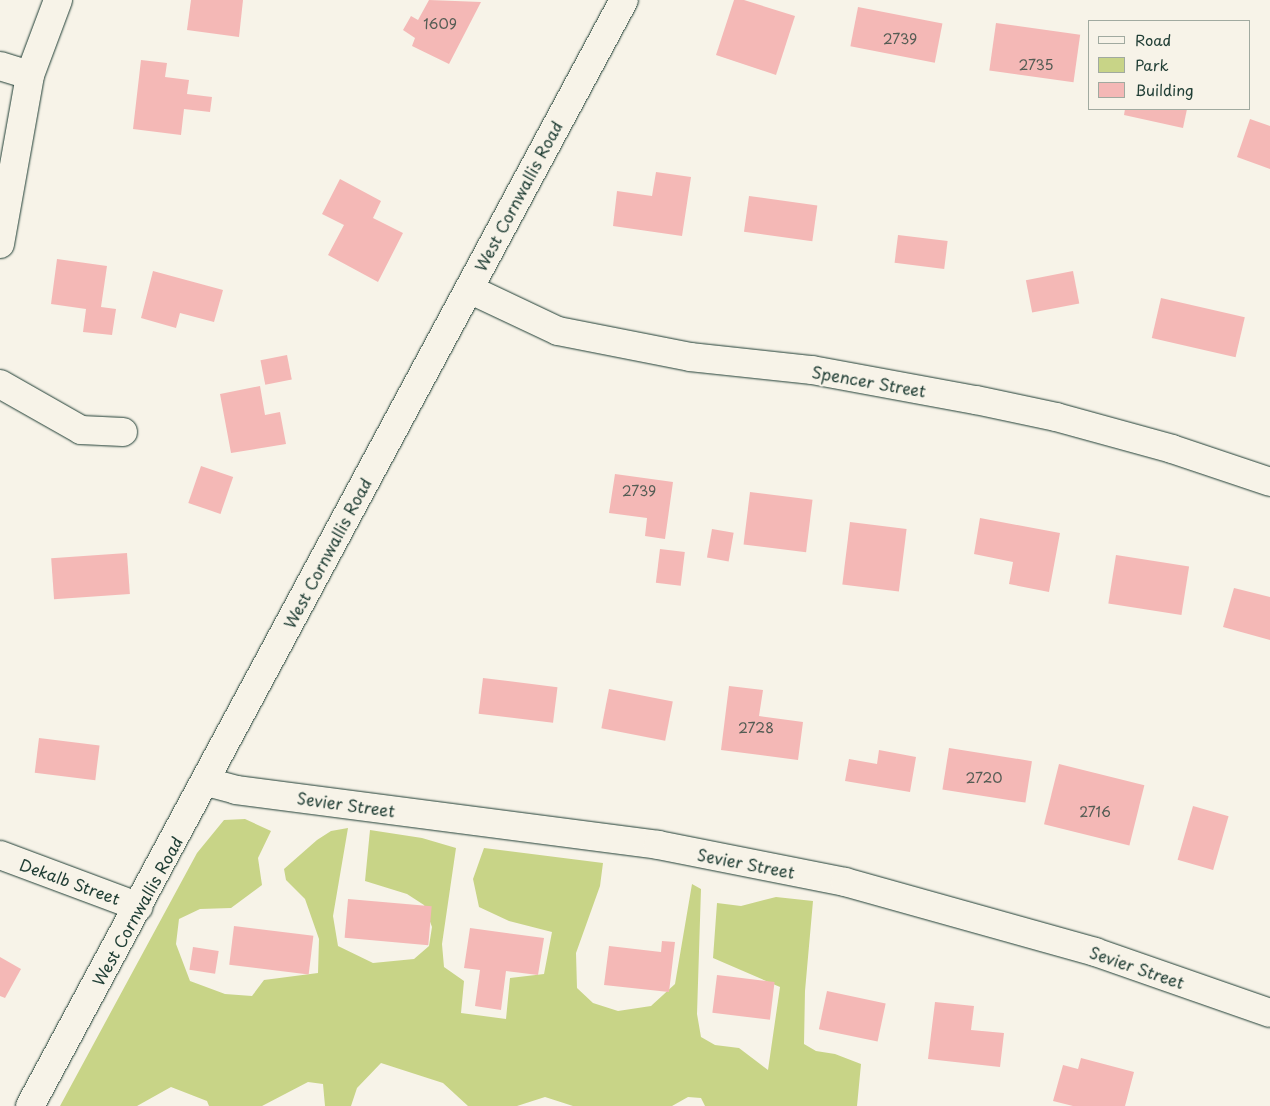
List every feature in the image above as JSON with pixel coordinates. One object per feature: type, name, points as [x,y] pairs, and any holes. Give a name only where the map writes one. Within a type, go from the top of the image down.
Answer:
[{"type":"street","points":[[0,244],[30,75],[58,0]]},
{"type":"street","name":"West Cornwallis Road","points":[[30,1106],[207,782],[624,0]]},
{"type":"street","points":[[0,66],[30,75]]},
{"type":"street","name":"Spencer Street","points":[[469,289],[558,331],[690,357],[812,370],[1056,417],[1163,446],[1270,482]]},
{"type":"street","points":[[0,384],[80,430],[122,432]]},
{"type":"street","name":"Sevier Street","points":[[207,782],[236,790],[658,845],[845,882],[1095,952],[1270,1013]]},
{"type":"street","name":"Dekalb Street","points":[[0,855],[139,907]]},
{"type":"green space","points":[[245,819],[271,831],[258,858],[262,885],[231,908],[200,909],[179,919],[176,944],[190,981],[225,994],[252,996],[264,980],[318,973],[319,939],[305,899],[286,880],[284,869],[317,840],[331,831],[348,828],[333,916],[338,946],[373,963],[414,959],[429,946],[432,927],[424,905],[407,894],[365,881],[370,830],[422,838],[456,848],[442,944],[444,967],[464,981],[461,1013],[506,1019],[510,978],[544,974],[552,932],[509,921],[479,907],[473,879],[484,848],[603,863],[600,886],[576,953],[577,988],[593,1003],[618,1011],[651,1006],[675,984],[692,884],[701,889],[697,1014],[701,1037],[715,1045],[739,1048],[768,1070],[780,987],[713,958],[717,903],[741,906],[776,897],[813,901],[805,991],[804,1044],[816,1051],[835,1054],[861,1064],[857,1106],[705,1106],[701,1098],[688,1097],[672,1106],[573,1106],[545,1097],[517,1106],[468,1106],[443,1083],[381,1063],[357,1088],[351,1106],[325,1106],[323,1084],[308,1082],[262,1106],[209,1106],[207,1101],[171,1087],[137,1106],[60,1106],[197,853],[224,820]]},
{"type":"building","points":[[191,0],[243,0],[239,37],[187,30]]},
{"type":"building","points":[[429,0],[481,2],[449,64],[412,46],[415,38],[403,30],[411,16],[418,20]]},
{"type":"building","points":[[734,0],[744,0],[795,16],[776,75],[716,55]]},
{"type":"building","points":[[858,7],[942,23],[935,63],[850,46]]},
{"type":"building","points":[[996,23],[1080,35],[1073,82],[989,71]]},
{"type":"building","points":[[141,60],[167,63],[165,77],[189,80],[187,94],[212,97],[210,112],[184,109],[181,135],[133,129]]},
{"type":"building","points":[[1125,110],[1187,110],[1183,128],[1124,115]]},
{"type":"building","points":[[1250,119],[1270,126],[1270,169],[1237,157]]},
{"type":"building","points":[[656,172],[691,177],[682,236],[613,226],[617,191],[652,196]]},
{"type":"building","points":[[340,179],[381,201],[373,218],[403,233],[378,282],[328,255],[344,225],[322,214]]},
{"type":"building","points":[[749,196],[817,206],[812,241],[744,232]]},
{"type":"building","points":[[898,235],[948,241],[944,269],[895,263]]},
{"type":"building","points":[[57,259],[107,266],[101,307],[116,309],[112,335],[83,332],[86,309],[51,304]]},
{"type":"building","points":[[153,271],[223,290],[214,322],[180,313],[176,328],[141,318]]},
{"type":"building","points":[[1073,271],[1079,303],[1032,313],[1026,280]]},
{"type":"building","points":[[1161,298],[1245,317],[1236,357],[1152,338]]},
{"type":"building","points":[[287,355],[292,380],[265,385],[260,360]]},
{"type":"building","points":[[260,386],[265,415],[280,412],[286,444],[231,453],[220,394]]},
{"type":"building","points":[[201,466],[233,477],[220,514],[188,503]]},
{"type":"building","points":[[615,474],[673,482],[665,539],[645,536],[647,518],[609,513]]},
{"type":"building","points":[[750,492],[813,500],[806,552],[744,545]]},
{"type":"building","points":[[980,518],[1060,533],[1049,592],[1009,584],[1013,562],[974,554]]},
{"type":"building","points":[[850,522],[907,529],[899,591],[842,585]]},
{"type":"building","points":[[712,529],[734,533],[729,561],[707,558]]},
{"type":"building","points":[[660,549],[685,552],[681,586],[656,583]]},
{"type":"building","points":[[127,553],[130,594],[54,599],[51,558]]},
{"type":"building","points":[[1116,555],[1189,567],[1181,615],[1108,603]]},
{"type":"building","points":[[1234,588],[1270,597],[1270,640],[1223,627]]},
{"type":"building","points":[[483,678],[557,687],[553,723],[479,714]]},
{"type":"building","points":[[729,686],[763,690],[759,716],[803,722],[798,760],[721,750]]},
{"type":"building","points":[[609,689],[673,701],[665,741],[601,728]]},
{"type":"building","points":[[39,738],[100,745],[95,780],[35,773]]},
{"type":"building","points":[[949,748],[1032,761],[1025,803],[942,789]]},
{"type":"building","points":[[879,750],[916,757],[910,792],[845,781],[849,759],[877,764]]},
{"type":"building","points":[[1059,764],[1144,785],[1129,845],[1044,824]]},
{"type":"building","points":[[1193,806],[1229,816],[1213,870],[1178,860]]},
{"type":"building","points":[[348,899],[432,906],[428,945],[345,938]]},
{"type":"building","points":[[234,926],[313,936],[309,974],[229,965]]},
{"type":"building","points":[[470,928],[544,938],[538,975],[506,971],[501,1010],[475,1006],[480,970],[464,968]]},
{"type":"building","points":[[662,941],[675,942],[669,992],[604,985],[609,946],[661,952]]},
{"type":"building","points":[[193,947],[219,951],[215,974],[189,970]]},
{"type":"building","points":[[0,957],[21,969],[5,998],[0,996]]},
{"type":"building","points":[[717,975],[775,982],[770,1020],[712,1013]]},
{"type":"building","points":[[827,991],[886,1003],[878,1042],[819,1029]]},
{"type":"building","points":[[935,1002],[974,1006],[971,1030],[1004,1033],[1000,1067],[928,1059]]},
{"type":"building","points":[[1081,1058],[1134,1072],[1125,1106],[1073,1106],[1053,1101],[1063,1065],[1078,1069]]}]
